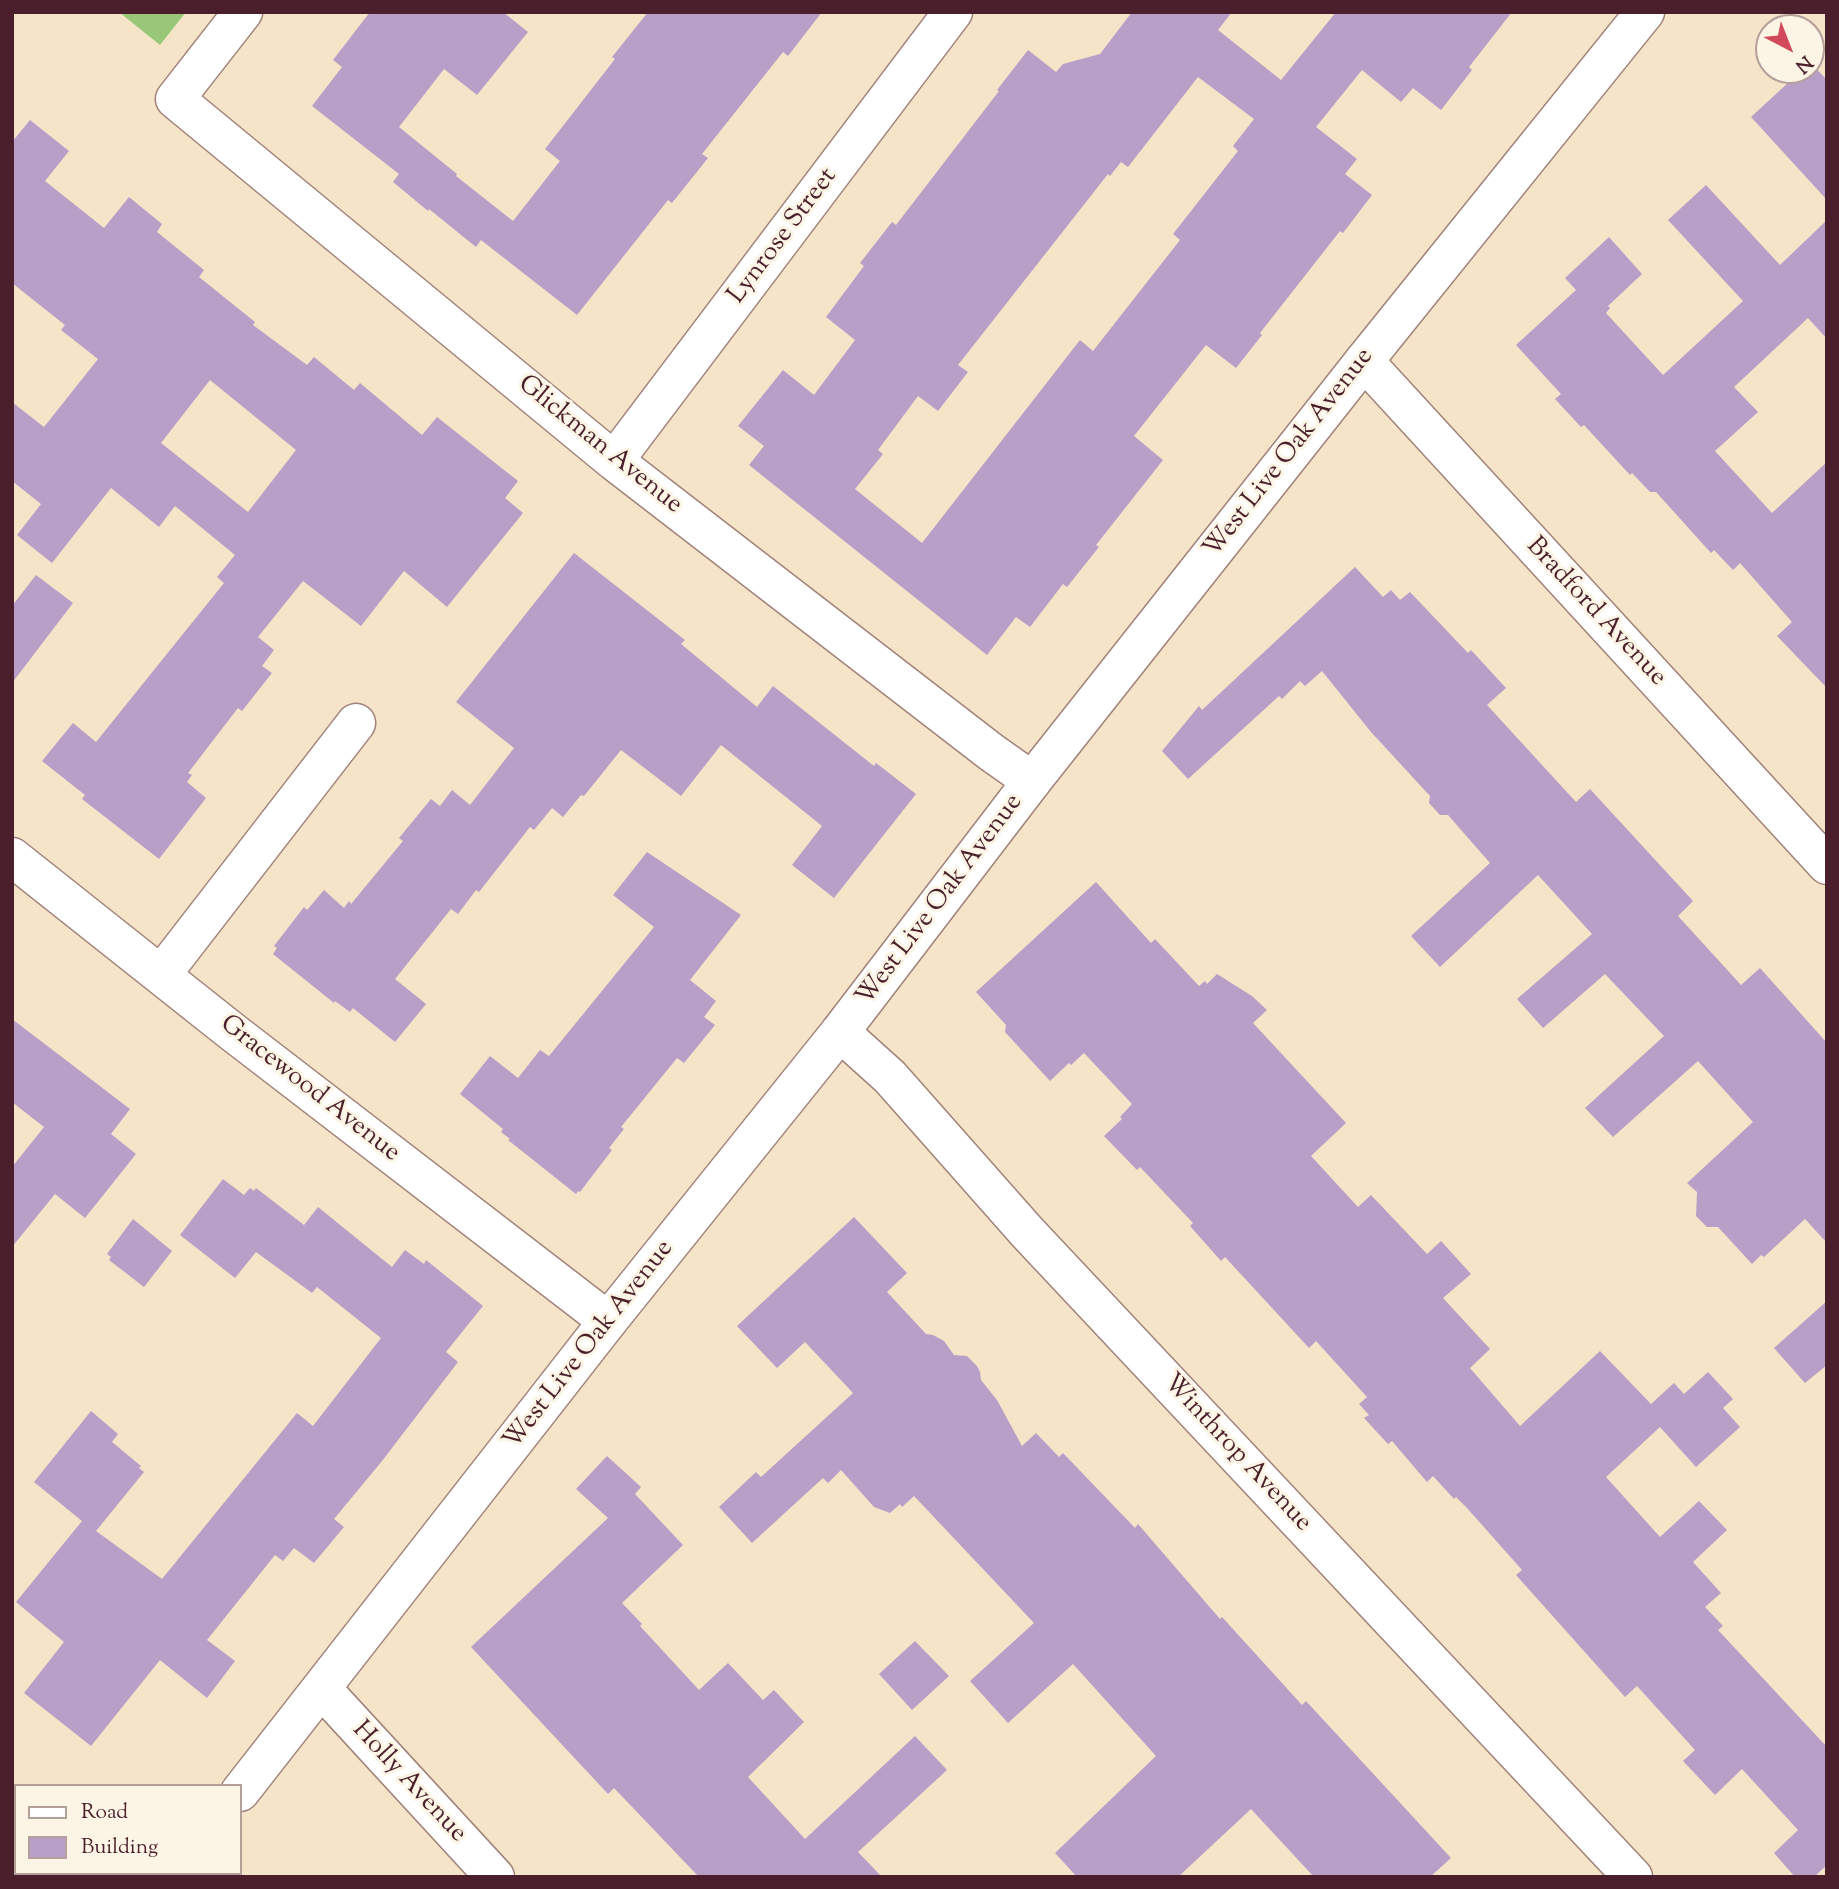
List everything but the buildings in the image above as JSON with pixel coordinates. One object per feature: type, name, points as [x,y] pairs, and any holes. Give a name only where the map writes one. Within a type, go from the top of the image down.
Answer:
[{"type":"street","name":"Glickman Avenue","points":[[243,12],[175,99],[614,461],[1032,781]]},
{"type":"street","name":"Lynrose Street","points":[[614,461],[953,12]]},
{"type":"street","name":"West Live Oak Avenue","points":[[242,1789],[608,1321],[840,1032],[1032,781],[1364,361],[1646,12]]},
{"type":"street","name":"Bradford Avenue","points":[[1364,361],[1827,865]]},
{"type":"street","points":[[161,975],[356,723]]},
{"type":"street","name":"Gracewood Avenue","points":[[12,857],[608,1321]]},
{"type":"street","name":"Winthrop Avenue","points":[[840,1032],[890,1077],[1027,1232],[1633,1877]]},
{"type":"street","name":"Holly Avenue","points":[[322,1689],[495,1877]]},
{"type":"green space","points":[[119,12],[186,12],[160,45]]}]
